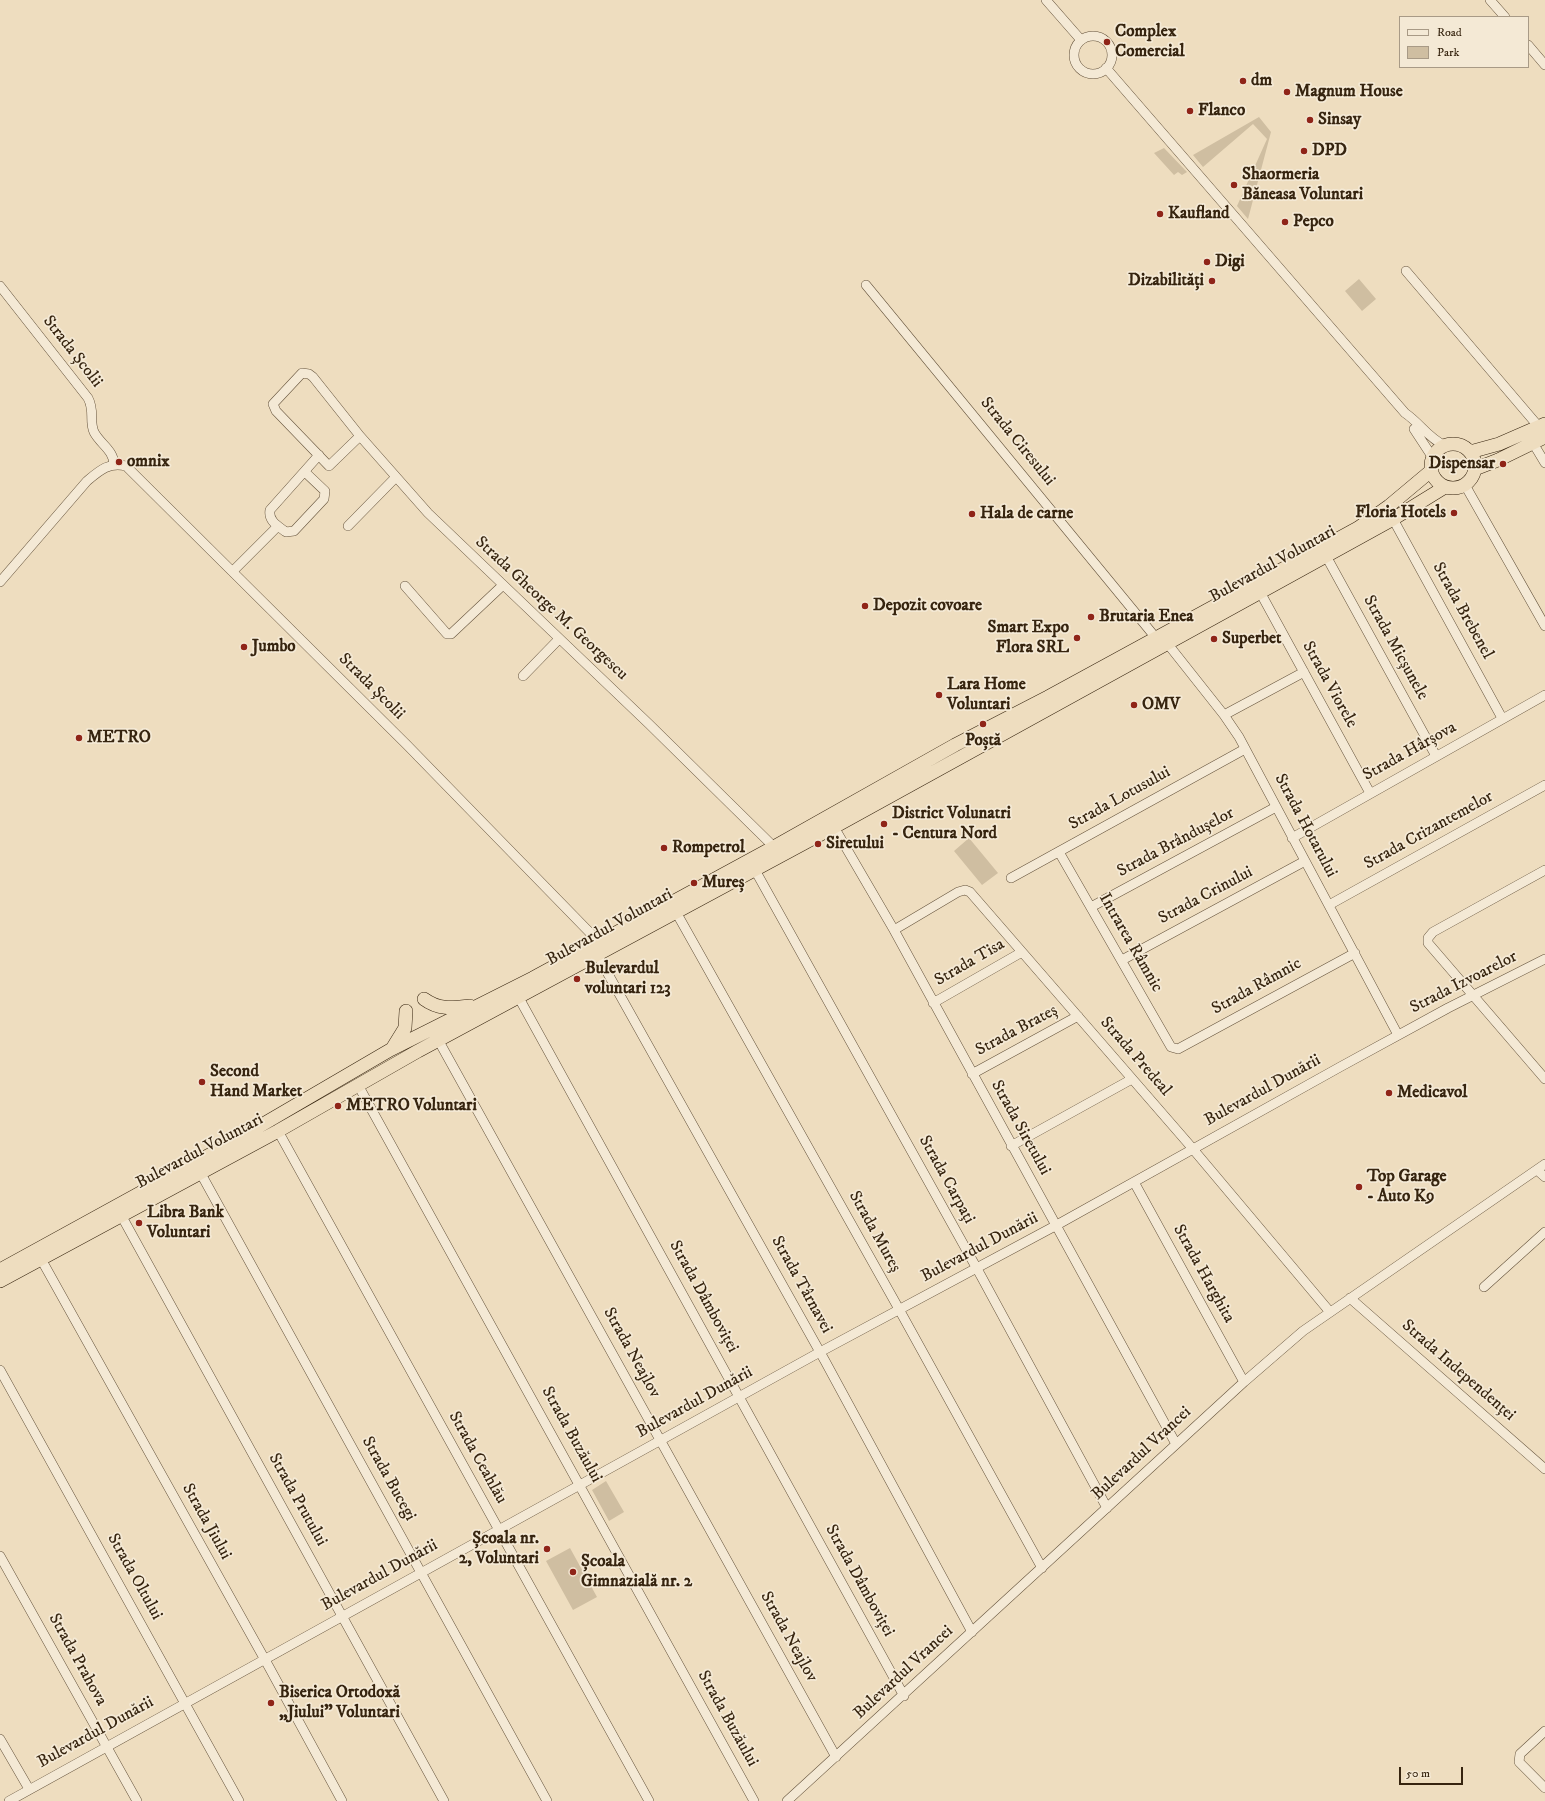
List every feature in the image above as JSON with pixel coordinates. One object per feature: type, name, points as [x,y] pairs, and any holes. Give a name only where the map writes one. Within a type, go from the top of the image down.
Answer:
[{"type":"highway","points":[[1475,469],[1533,443],[1543,429]]},
{"type":"highway","points":[[1470,452],[1543,429]]},
{"type":"highway","points":[[1445,446],[1458,445],[1470,452],[1475,463],[1475,469],[1466,485]]},
{"type":"highway","name":"Bulevardul Voluntari","points":[[0,1270],[237,1140],[390,1050],[435,1035],[518,998],[598,956],[834,827],[1162,641],[1358,528],[1389,506],[1433,464],[1440,449],[1445,446]]},
{"type":"highway","points":[[1433,464],[1436,480],[1445,487]]},
{"type":"highway","name":"Bulevardul Voluntari","points":[[0,1281],[278,1131],[358,1086],[480,1004],[599,942],[774,847],[955,745],[1260,592],[1393,519],[1445,487],[1452,488],[1466,485]]},
{"type":"highway","points":[[424,999],[431,1004],[443,1008],[480,1004]]},
{"type":"highway","points":[[390,1050],[405,1028],[406,1011]]},
{"type":"street","points":[[1046,0],[1081,40]]},
{"type":"street","points":[[1490,0],[1504,16]]},
{"type":"street","points":[[1097,36],[1107,42],[1112,52],[1110,63],[1106,68],[1096,73],[1084,71],[1079,68],[1074,58],[1074,53],[1075,48],[1081,40],[1086,37],[1097,36]]},
{"type":"street","points":[[1529,46],[1545,65]]},
{"type":"street","points":[[1106,68],[1405,413],[1412,418],[1428,436],[1445,446]]},
{"type":"street","points":[[1406,271],[1543,429]]},
{"type":"street","name":"Strada Ciresului","points":[[866,285],[1162,641]]},
{"type":"street","name":"Strada Școlii","points":[[0,286],[88,398],[93,410],[93,430],[113,456],[114,465],[126,466],[137,475],[407,745],[599,942]]},
{"type":"street","name":"Strada Gheorge M. Georgescu","points":[[319,456],[273,406],[274,402],[302,373],[309,374],[319,383],[360,436],[437,523],[655,730],[774,847]]},
{"type":"street","points":[[1405,413],[1408,421],[1425,442],[1433,464]]},
{"type":"street","points":[[305,472],[325,491],[326,494],[324,499],[294,531],[286,532],[272,521],[270,517],[270,510],[319,456],[329,466],[360,436]]},
{"type":"street","points":[[1533,443],[1545,463]]},
{"type":"street","points":[[0,582],[87,481],[106,466],[114,465]]},
{"type":"street","points":[[348,526],[396,477]]},
{"type":"street","points":[[1466,485],[1545,626]]},
{"type":"street","name":"Strada Brebenel","points":[[1393,519],[1502,718]]},
{"type":"street","points":[[233,571],[275,529]]},
{"type":"street","name":"Strada Micșunele","points":[[1326,556],[1436,756]]},
{"type":"street","points":[[405,586],[447,634],[451,634],[503,585]]},
{"type":"street","name":"Strada Viorele","points":[[1260,592],[1370,793]]},
{"type":"street","points":[[523,676],[559,639]]},
{"type":"street","name":"Strada Hotarului","points":[[1162,641],[1224,715],[1245,749],[1398,1035]]},
{"type":"street","points":[[1224,715],[1304,672]]},
{"type":"street","name":"Strada Hârșova","points":[[1292,838],[1545,695]]},
{"type":"street","name":"Strada Lotusului","points":[[1011,878],[1245,749]]},
{"type":"street","name":"Strada Crizantemelor","points":[[1329,905],[1545,785]]},
{"type":"street","name":"Strada Brândușelor","points":[[1091,907],[1276,807]]},
{"type":"street","name":"Strada Siretului","points":[[834,827],[894,930],[1011,1146],[1176,1444]]},
{"type":"street","name":"Intrarea Râmnic","points":[[1059,852],[1171,1047],[1174,1049]]},
{"type":"street","name":"Strada Crinului","points":[[1122,960],[1305,861]]},
{"type":"street","name":"Strada Carpați","points":[[755,870],[976,1268],[1107,1508]]},
{"type":"street","points":[[1545,870],[1433,932],[1428,938],[1430,947],[1545,1079]]},
{"type":"street","name":"Strada Predeal","points":[[894,930],[965,890],[970,892],[1078,1016],[1330,1312]]},
{"type":"street","name":"Strada Mureș","points":[[676,912],[900,1310],[1042,1568]]},
{"type":"street","name":"Strada Tisa","points":[[933,1003],[1022,952]]},
{"type":"street","name":"Strada Râmnic","points":[[1174,1049],[1178,1049],[1355,953]]},
{"type":"street","name":"Strada Târnavei","points":[[598,956],[820,1352],[972,1632]]},
{"type":"street","name":"Strada Izvoarelor","points":[[1398,1035],[1545,959]]},
{"type":"street","name":"Strada Dâmboviței","points":[[518,998],[740,1396],[904,1696]]},
{"type":"street","name":"Strada Brateș","points":[[972,1074],[1078,1016]]},
{"type":"street","name":"Strada Neajlov","points":[[435,1035],[836,1756]]},
{"type":"street","name":"Bulevardul Dunării","points":[[8,1801],[264,1658],[820,1352],[1055,1226],[1398,1035]]},
{"type":"street","points":[[1011,1146],[1132,1079]]},
{"type":"street","name":"Strada Buzăului","points":[[358,1086],[580,1484],[754,1801]]},
{"type":"street","name":"Strada Ceahlău","points":[[278,1131],[649,1801]]},
{"type":"street","name":"Bulevardul Vrancei","points":[[787,1801],[904,1696],[1244,1382],[1303,1331],[1545,1164]]},
{"type":"street","points":[[1537,1170],[1545,1177]]},
{"type":"street","name":"Strada Bucegi","points":[[200,1172],[547,1801]]},
{"type":"street","name":"Strada Harghita","points":[[1134,1182],[1244,1382]]},
{"type":"street","name":"Strada Prutului","points":[[121,1215],[343,1615],[444,1801]]},
{"type":"street","points":[[1484,1287],[1545,1232]]},
{"type":"street","name":"Strada Jiului","points":[[41,1259],[264,1658],[342,1801]]},
{"type":"street","name":"Strada Independenței","points":[[1350,1298],[1545,1468]]},
{"type":"street","name":"Strada Oltului","points":[[0,1370],[240,1801]]},
{"type":"street","name":"Strada Prahova","points":[[0,1556],[137,1801]]},
{"type":"street","points":[[1545,1731],[1520,1754],[1519,1762],[1545,1788]]},
{"type":"street","points":[[0,1739],[29,1790]]},
{"type":"green space","points":[[1259,117],[1271,132],[1248,219],[1237,206],[1267,139],[1253,124],[1203,167],[1193,155]]},
{"type":"green space","points":[[1164,148],[1187,172],[1182,175],[1178,172],[1174,175],[1154,153]]},
{"type":"green space","points":[[1359,279],[1376,299],[1362,311],[1345,291]]},
{"type":"green space","points":[[969,838],[998,873],[982,885],[954,851]]},
{"type":"green space","points":[[606,1481],[624,1512],[609,1521],[592,1490]]},
{"type":"green space","points":[[570,1548],[597,1597],[573,1610],[546,1561]]},
{"type":"place","name":"Complex Comercial","points":[[1107,42]]},
{"type":"place","name":"dm","points":[[1243,81]]},
{"type":"place","name":"Magnum House","points":[[1287,92]]},
{"type":"place","name":"Flanco","points":[[1190,111]]},
{"type":"place","name":"Sinsay","points":[[1310,120]]},
{"type":"place","name":"DPD","points":[[1304,151]]},
{"type":"place","name":"Shaormeria Băneasa Voluntari","points":[[1234,185]]},
{"type":"place","name":"Kaufland","points":[[1160,214]]},
{"type":"place","name":"Pepco","points":[[1285,222]]},
{"type":"place","name":"Digi","points":[[1207,262]]},
{"type":"place","name":"Dizabilități","points":[[1212,281]]},
{"type":"place","name":"omnix","points":[[119,462]]},
{"type":"place","name":"Dispensar","points":[[1503,464]]},
{"type":"place","name":"Floria Hotels","points":[[1454,513]]},
{"type":"place","name":"Hala de carne","points":[[972,514]]},
{"type":"place","name":"Depozit covoare","points":[[865,606]]},
{"type":"place","name":"Brutaria Enea","points":[[1091,617]]},
{"type":"place","name":"Smart Expo Flora SRL","points":[[1077,638]]},
{"type":"place","name":"Superbet","points":[[1214,639]]},
{"type":"place","name":"Jumbo","points":[[244,647]]},
{"type":"place","name":"Lara Home Voluntari","points":[[939,695]]},
{"type":"place","name":"OMV","points":[[1134,705]]},
{"type":"place","name":"Poștă","points":[[983,724]]},
{"type":"place","name":"METRO","points":[[79,738]]},
{"type":"place","name":"District Volunatri - Centura Nord","points":[[884,824]]},
{"type":"place","name":"Siretului","points":[[818,844]]},
{"type":"place","name":"Rompetrol","points":[[664,848]]},
{"type":"place","name":"Mureș","points":[[694,883]]},
{"type":"place","name":"Bulevardul voluntari 123","points":[[577,979]]},
{"type":"place","name":"Second Hand Market","points":[[202,1082]]},
{"type":"place","name":"Medicavol","points":[[1389,1093]]},
{"type":"place","name":"METRO Voluntari","points":[[338,1106]]},
{"type":"place","name":"Top Garage - Auto K9","points":[[1359,1187]]},
{"type":"place","name":"Libra Bank Voluntari","points":[[139,1223]]},
{"type":"place","name":"Școala nr. 2, Voluntari","points":[[547,1549]]},
{"type":"place","name":"Școala Gimnazială nr. 2","points":[[573,1572]]},
{"type":"place","name":"Biserica Ortodoxă „Jiului” Voluntari","points":[[271,1703]]}]
